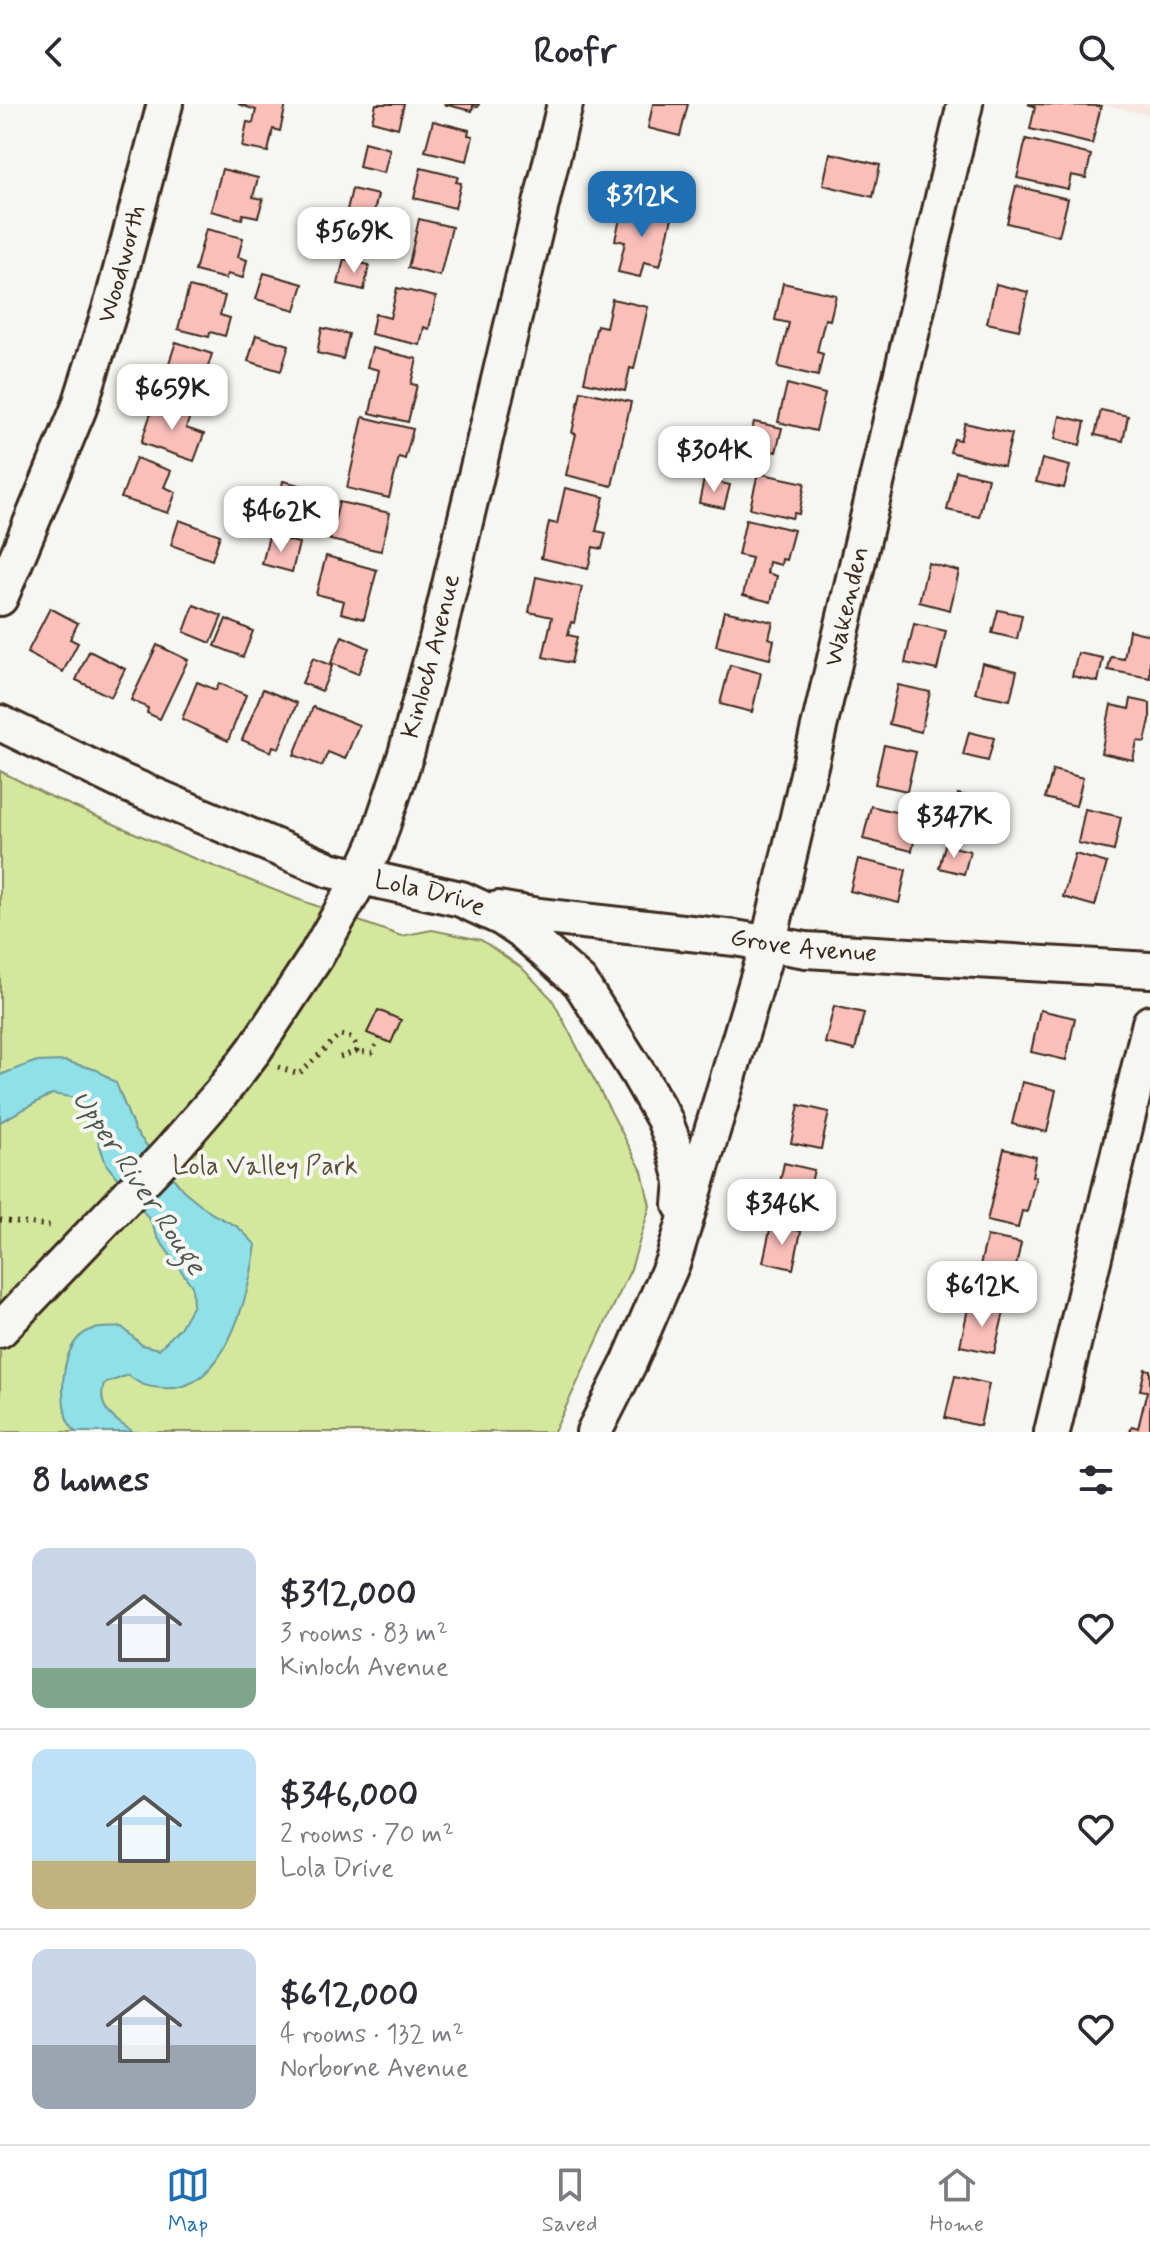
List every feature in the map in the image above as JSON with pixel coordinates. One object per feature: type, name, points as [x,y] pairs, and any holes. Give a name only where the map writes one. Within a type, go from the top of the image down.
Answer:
[{"type":"street","name":"Woodworth","points":[[0,598],[79,408],[113,300],[165,104]]},
{"type":"street","name":"Kinloch Avenue","points":[[0,1330],[170,1152],[222,1092],[255,1049],[315,958],[360,879],[376,844],[406,754],[433,654],[565,104]]},
{"type":"street","name":"Wakenden","points":[[718,1107],[768,945],[965,104]]},
{"type":"street","name":"Lola Drive","points":[[0,723],[120,781],[330,870],[461,899],[502,918],[545,949],[580,982],[614,1032],[664,1119],[683,1181],[678,1239]]},
{"type":"street","name":"Grove Avenue","points":[[461,899],[539,916],[735,938],[806,950],[1150,970]]},
{"type":"street","points":[[1052,1432],[1150,1023]]},
{"type":"street","name":"Lola Drive","points":[[594,1432],[673,1261],[718,1107]]},
{"type":"path","points":[[255,1049],[281,1069],[299,1074],[339,1035],[350,1036],[356,1043],[357,1052]]},
{"type":"path","points":[[340,1057],[357,1052],[372,1053],[379,1038]]},
{"type":"path","points":[[0,1220],[50,1226]]},
{"type":"shaded area","points":[[1099,104],[1150,104],[1150,115]]},
{"type":"green space","name":"Lola Valley Park","points":[[0,771],[47,795],[183,854],[401,936],[432,930],[481,940],[522,968],[552,999],[642,1171],[650,1206],[631,1269],[554,1432],[0,1432]]},
{"type":"water","name":"Upper River Rouge","points":[[65,1061],[97,1070],[116,1083],[135,1131],[183,1190],[211,1213],[238,1227],[256,1245],[240,1313],[218,1358],[203,1375],[184,1386],[162,1388],[144,1385],[128,1375],[104,1384],[105,1407],[114,1418],[134,1432],[75,1432],[67,1420],[64,1405],[63,1381],[68,1356],[80,1336],[102,1328],[122,1327],[142,1345],[159,1349],[180,1328],[193,1305],[192,1286],[158,1238],[150,1220],[106,1164],[92,1122],[76,1098],[52,1094],[0,1122],[0,1075],[34,1062]]},
{"type":"building","points":[[238,104],[286,104],[280,131],[273,129],[268,152],[242,147],[247,122],[253,123],[256,110]]},
{"type":"building","points":[[376,104],[404,104],[398,128],[372,121]]},
{"type":"building","points":[[443,104],[479,104],[478,107],[473,106],[472,111]]},
{"type":"building","points":[[653,104],[688,104],[680,136],[648,128]]},
{"type":"building","points":[[1028,104],[1101,106],[1092,144],[1030,129],[1035,107]]},
{"type":"building","points":[[433,121],[469,130],[468,135],[473,136],[467,161],[425,151]]},
{"type":"building","points":[[1026,139],[1091,155],[1086,178],[1071,175],[1068,189],[1017,178]]},
{"type":"building","points":[[364,142],[390,149],[384,173],[359,167]]},
{"type":"building","points":[[830,153],[880,165],[873,197],[823,185]]},
{"type":"building","points":[[421,168],[458,177],[456,182],[461,183],[455,208],[414,198]]},
{"type":"building","points":[[222,169],[258,178],[253,197],[263,199],[258,217],[243,214],[242,219],[211,211]]},
{"type":"building","points":[[1016,186],[1068,199],[1059,236],[1007,223]]},
{"type":"building","points":[[352,189],[378,195],[372,220],[346,214]]},
{"type":"building","points":[[623,206],[672,218],[660,266],[644,262],[640,277],[618,272],[625,242],[615,240]]},
{"type":"building","points":[[419,219],[452,227],[440,276],[408,268]]},
{"type":"building","points":[[206,229],[243,238],[238,257],[247,260],[243,278],[227,274],[226,279],[195,271]]},
{"type":"building","points":[[344,259],[369,265],[364,290],[338,284]]},
{"type":"building","points":[[264,273],[303,284],[295,310],[256,299]]},
{"type":"building","points":[[783,283],[836,295],[830,320],[825,319],[817,352],[823,354],[818,376],[778,367],[789,323],[775,320]]},
{"type":"building","points":[[996,284],[1028,292],[1019,330],[987,323]]},
{"type":"building","points":[[189,287],[225,296],[220,315],[230,318],[225,336],[210,332],[209,337],[178,329]]},
{"type":"building","points":[[397,288],[436,297],[429,329],[424,327],[420,345],[371,334],[375,314],[390,318]]},
{"type":"building","points":[[612,299],[648,307],[634,369],[630,368],[625,391],[584,382],[597,325],[606,327]]},
{"type":"building","points":[[322,328],[349,334],[343,359],[317,353]]},
{"type":"building","points":[[256,335],[289,345],[281,371],[248,361]]},
{"type":"building","points":[[176,342],[212,354],[206,373],[215,376],[209,393],[194,389],[193,394],[162,384]]},
{"type":"building","points":[[372,348],[417,359],[411,384],[417,385],[408,422],[370,413],[379,370],[367,367]]},
{"type":"building","points":[[787,384],[825,394],[816,431],[778,422]]},
{"type":"building","points":[[581,391],[631,402],[612,486],[566,475],[576,434],[572,433]]},
{"type":"building","points":[[155,401],[191,413],[186,428],[204,434],[194,461],[141,443]]},
{"type":"building","points":[[1101,410],[1128,416],[1123,441],[1095,435]]},
{"type":"building","points":[[1060,416],[1085,422],[1080,445],[1055,439]]},
{"type":"building","points":[[363,417],[413,429],[405,459],[399,457],[389,498],[347,488]]},
{"type":"building","points":[[754,422],[782,428],[776,452],[748,445]]},
{"type":"building","points":[[965,423],[1012,434],[1004,466],[950,452],[954,439],[960,440]]},
{"type":"building","points":[[136,458],[171,471],[164,487],[176,492],[168,513],[121,498]]},
{"type":"building","points":[[1042,459],[1070,466],[1064,488],[1036,482]]},
{"type":"building","points":[[956,471],[988,478],[979,517],[947,510]]},
{"type":"building","points":[[758,473],[805,483],[799,514],[794,513],[792,518],[750,508]]},
{"type":"building","points":[[704,479],[730,485],[724,508],[699,503]]},
{"type":"building","points":[[283,481],[312,488],[306,513],[278,506]]},
{"type":"building","points":[[565,488],[604,497],[596,531],[606,533],[602,549],[593,547],[588,569],[541,558],[549,522],[557,524]]},
{"type":"building","points":[[339,502],[390,513],[381,551],[330,540]]},
{"type":"building","points":[[746,519],[794,530],[786,560],[782,559],[781,565],[769,562],[767,573],[777,576],[771,602],[743,595],[752,558],[738,555]]},
{"type":"building","points":[[179,520],[220,535],[212,560],[171,545]]},
{"type":"building","points":[[269,536],[299,543],[292,572],[262,564]]},
{"type":"building","points":[[326,556],[377,570],[364,619],[341,613],[344,601],[316,594]]},
{"type":"building","points":[[928,563],[959,571],[950,610],[919,602]]},
{"type":"building","points":[[536,577],[582,587],[568,635],[577,637],[571,663],[543,657],[552,617],[529,612]]},
{"type":"building","points":[[194,605],[222,616],[211,643],[184,632]]},
{"type":"building","points":[[50,608],[78,623],[70,639],[78,643],[63,672],[27,653]]},
{"type":"building","points":[[998,610],[1022,615],[1017,639],[992,633]]},
{"type":"building","points":[[724,611],[773,622],[769,638],[774,640],[770,659],[716,646]]},
{"type":"building","points":[[226,619],[253,631],[243,657],[215,646]]},
{"type":"building","points":[[914,624],[946,631],[937,670],[905,663]]},
{"type":"building","points":[[1129,630],[1150,635],[1150,678],[1108,670],[1111,657],[1124,659]]},
{"type":"building","points":[[342,636],[369,648],[358,674],[331,663]]},
{"type":"building","points":[[157,645],[188,660],[160,719],[147,713],[148,708],[131,700]]},
{"type":"building","points":[[89,651],[125,669],[111,697],[76,680]]},
{"type":"building","points":[[1078,653],[1103,658],[1098,682],[1072,676]]},
{"type":"building","points":[[313,658],[332,666],[322,691],[302,683]]},
{"type":"building","points":[[982,663],[1017,671],[1010,700],[975,693]]},
{"type":"building","points":[[730,665],[761,673],[752,712],[720,704]]},
{"type":"building","points":[[197,682],[216,690],[219,683],[246,695],[228,741],[182,719]]},
{"type":"building","points":[[898,685],[930,692],[921,732],[889,724]]},
{"type":"building","points":[[263,689],[297,703],[279,748],[273,746],[271,752],[242,740]]},
{"type":"building","points":[[1131,699],[1150,703],[1145,742],[1137,741],[1133,760],[1101,753],[1111,705],[1129,709]]},
{"type":"building","points":[[313,707],[359,725],[345,759],[328,752],[322,766],[294,755]]},
{"type":"building","points":[[969,732],[994,738],[988,761],[963,755]]},
{"type":"building","points":[[884,745],[916,752],[907,791],[875,784]]},
{"type":"building","points":[[1053,770],[1083,778],[1076,806],[1045,798]]},
{"type":"building","points":[[958,794],[983,800],[977,823],[952,817]]},
{"type":"building","points":[[871,806],[919,818],[912,851],[863,839]]},
{"type":"building","points":[[1085,809],[1121,817],[1114,851],[1078,843]]},
{"type":"building","points":[[945,845],[970,851],[964,874],[939,868]]},
{"type":"building","points":[[1075,854],[1107,863],[1095,906],[1063,897]]},
{"type":"building","points":[[858,859],[906,870],[899,903],[850,891]]},
{"type":"building","points":[[834,1006],[864,1013],[855,1050],[825,1043]]},
{"type":"building","points":[[378,1010],[401,1020],[391,1043],[367,1033]]},
{"type":"building","points":[[1040,1010],[1075,1018],[1066,1060],[1031,1052]]},
{"type":"building","points":[[1022,1082],[1056,1090],[1047,1132],[1012,1124]]},
{"type":"building","points":[[799,1105],[829,1112],[821,1149],[791,1143]]},
{"type":"building","points":[[1004,1149],[1036,1157],[1032,1176],[1036,1177],[1027,1212],[1022,1211],[1018,1228],[987,1221]]},
{"type":"building","points":[[784,1163],[814,1170],[805,1207],[776,1201]]},
{"type":"building","points":[[771,1225],[801,1231],[793,1269],[763,1262]]},
{"type":"building","points":[[987,1236],[1021,1243],[1012,1285],[977,1278]]},
{"type":"building","points":[[969,1304],[1004,1312],[994,1353],[960,1346]]},
{"type":"building","points":[[1145,1369],[1150,1370],[1150,1432],[1130,1432],[1132,1426],[1138,1428],[1147,1391],[1140,1390]]},
{"type":"building","points":[[955,1376],[989,1384],[980,1426],[945,1418]]}]
